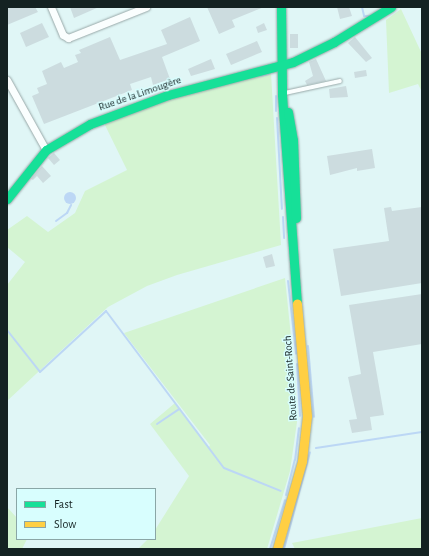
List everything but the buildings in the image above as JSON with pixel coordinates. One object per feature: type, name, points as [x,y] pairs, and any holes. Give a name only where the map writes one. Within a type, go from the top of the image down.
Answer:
[{"type":"street","points":[[51,7],[63,35],[68,38],[146,7]]},
{"type":"street","name":"Rue de la Limougère","points":[[7,199],[46,150],[90,124],[120,111],[168,95],[284,65],[334,42],[391,7]]},
{"type":"street","name":"Route de Saint-Roch","points":[[277,549],[302,461],[307,416],[289,210],[283,84],[284,65],[282,8]]},
{"type":"street","points":[[7,80],[46,150]]},
{"type":"street","name":"Route de Saint-Roch","points":[[283,84],[293,140],[298,255],[297,298]]},
{"type":"lane","points":[[286,94],[340,80]]},
{"type":"green space","points":[[401,9],[422,54],[422,92],[418,84],[389,93],[386,20]]},
{"type":"green space","points":[[271,73],[281,245],[177,275],[147,286],[108,307],[7,401],[7,285],[25,262],[7,247],[7,230],[27,216],[48,232],[75,213],[85,191],[127,170],[103,121],[151,104]]},
{"type":"green space","points":[[285,278],[295,376],[297,422],[290,471],[267,549],[138,549],[147,540],[156,540],[156,528],[189,476],[150,424],[175,403],[209,447],[210,445],[124,333]]},
{"type":"green space","points":[[7,507],[16,517],[16,540],[26,540],[22,549],[7,549]]},
{"type":"green space","points":[[422,518],[422,549],[295,549],[292,543]]},
{"type":"water","points":[[72,192],[75,193],[75,203],[68,204],[65,203],[64,196],[65,193]]},
{"type":"waterway","points":[[362,7],[364,16],[370,16]]},
{"type":"waterway","points":[[260,76],[269,74]]},
{"type":"waterway","points":[[276,96],[276,111]]},
{"type":"waterway","points":[[277,118],[282,209]]},
{"type":"waterway","points":[[56,221],[67,213],[71,205]]},
{"type":"waterway","points":[[283,217],[284,238]]},
{"type":"waterway","points":[[288,281],[296,354]]},
{"type":"waterway","points":[[7,330],[40,372],[106,311],[224,468],[281,491]]},
{"type":"waterway","points":[[308,346],[314,417]]},
{"type":"waterway","points":[[297,364],[300,416]]},
{"type":"waterway","points":[[157,424],[179,409]]},
{"type":"waterway","points":[[286,495],[295,460],[299,428]]},
{"type":"waterway","points":[[316,448],[422,432]]},
{"type":"waterway","points":[[284,549],[310,452]]},
{"type":"waterway","points":[[270,549],[285,500]]},
{"type":"traffic: fast","points":[[281,7],[282,95],[297,303]]},
{"type":"traffic: fast","points":[[7,199],[46,150],[90,124],[168,95],[293,62],[334,42],[391,7]]},
{"type":"traffic: fast","points":[[288,112],[293,140],[296,218]]},
{"type":"traffic: slow","points":[[277,549],[302,461],[307,416],[297,303]]}]
